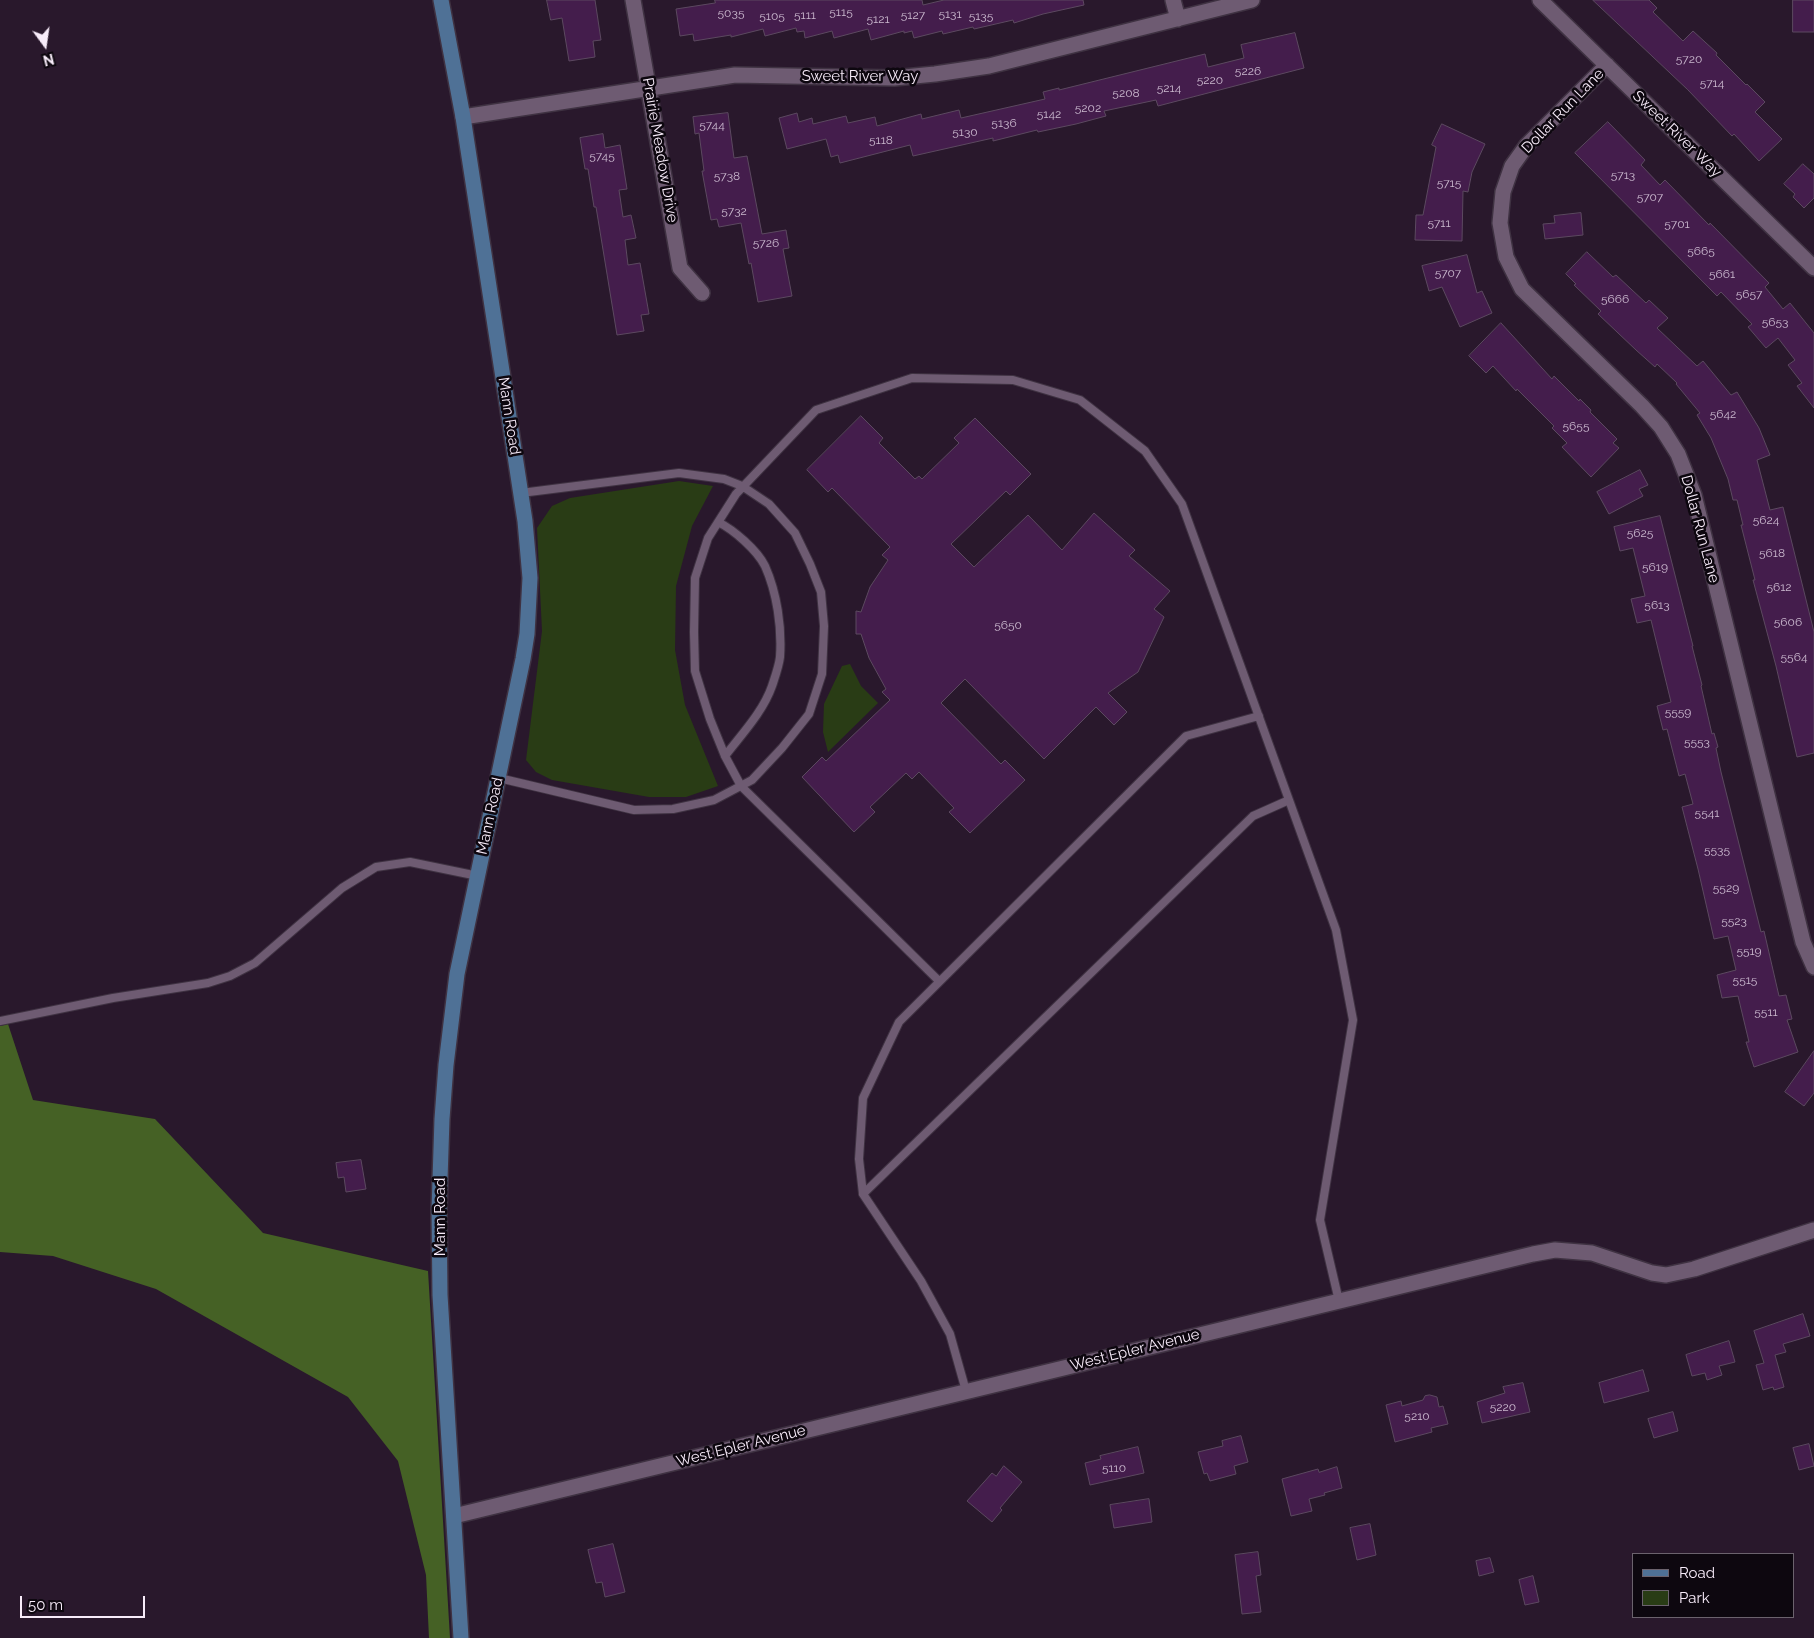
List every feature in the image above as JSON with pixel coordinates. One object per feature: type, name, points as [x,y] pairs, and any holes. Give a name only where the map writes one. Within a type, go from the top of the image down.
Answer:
[{"type":"main road","name":"Mann Road","points":[[441,0],[463,117],[521,493],[530,578],[527,634],[522,666],[458,974],[446,1065],[440,1164],[440,1295],[461,1638]]},
{"type":"street","name":"Prairie Meadow Drive","points":[[633,0],[680,268],[702,293]]},
{"type":"street","points":[[1174,0],[1178,18]]},
{"type":"street","name":"Sweet River Way","points":[[463,117],[649,89],[712,77],[736,75],[894,78],[989,66],[1252,0]]},
{"type":"street","name":"Sweet River Way","points":[[1540,0],[1814,268]]},
{"type":"street","name":"Dollar Run Lane","points":[[1607,65],[1527,145],[1512,166],[1503,192],[1500,223],[1506,257],[1522,289],[1642,406],[1661,427],[1678,454],[1694,496],[1803,942],[1814,967]]},
{"type":"street","name":"West Epler Avenue","points":[[454,1516],[1534,1254],[1555,1250],[1592,1253],[1652,1273],[1676,1274],[1814,1230]]},
{"type":"lane","points":[[939,981],[741,786],[725,756],[710,719],[695,671],[695,578],[708,538],[742,486],[816,410],[912,378],[1013,380],[1080,400],[1145,452],[1182,504],[1336,930],[1353,1020],[1320,1220],[1339,1301]]},
{"type":"lane","points":[[498,778],[634,810],[673,810],[714,800],[752,780],[782,748],[809,714],[822,674],[824,626],[821,592],[796,533],[769,504],[742,486],[724,478],[679,472],[521,493]]},
{"type":"lane","points":[[718,522],[728,527],[747,543],[764,565],[776,600],[780,634],[780,659],[771,688],[756,715],[725,756]]},
{"type":"lane","points":[[966,1391],[950,1334],[921,1281],[863,1194],[858,1159],[863,1098],[898,1022],[1186,736],[1259,716]]},
{"type":"lane","points":[[863,1194],[1253,816],[1289,800]]},
{"type":"lane","points":[[0,1021],[113,998],[208,983],[230,976],[256,963],[342,888],[376,867],[410,862],[478,876]]},
{"type":"green space","points":[[679,481],[713,486],[692,526],[676,586],[675,650],[685,705],[718,786],[686,797],[649,797],[552,780],[536,772],[526,760],[542,631],[537,528],[552,506],[570,498]]},
{"type":"green space","points":[[850,664],[861,686],[878,703],[828,752],[823,732],[824,704],[842,666]]},
{"type":"green space","points":[[8,1024],[33,1100],[155,1119],[263,1233],[428,1271],[450,1638],[429,1638],[426,1575],[398,1461],[348,1397],[156,1289],[53,1256],[0,1252],[0,1026]]},
{"type":"building","points":[[547,0],[595,0],[601,40],[593,41],[595,57],[569,61],[562,18],[551,20]]},
{"type":"building","points":[[715,0],[922,0],[923,5],[944,0],[1083,0],[1084,5],[1014,23],[1013,20],[943,34],[942,31],[914,38],[912,31],[904,33],[904,31],[871,40],[868,29],[834,38],[832,31],[805,38],[804,31],[797,32],[796,28],[765,36],[763,29],[731,37],[731,35],[694,41],[693,34],[680,36],[676,9],[715,3]]},
{"type":"building","points":[[1593,0],[1649,0],[1657,8],[1653,12],[1683,41],[1693,31],[1765,102],[1755,112],[1782,139],[1759,161],[1734,134],[1732,136],[1688,90]]},
{"type":"building","points":[[1793,0],[1814,0],[1814,32],[1793,32]]},
{"type":"building","points":[[1295,33],[1304,68],[1158,106],[1156,100],[1104,111],[1106,116],[1076,124],[1038,132],[1037,130],[993,141],[993,138],[913,156],[910,145],[840,163],[838,155],[831,157],[826,139],[787,149],[779,118],[797,113],[799,122],[812,118],[813,124],[846,116],[848,123],[875,117],[877,126],[921,114],[922,119],[959,110],[961,118],[1045,99],[1043,92],[1059,88],[1059,90],[1205,54],[1208,67],[1244,58],[1241,45]]},
{"type":"building","points":[[728,113],[734,158],[747,156],[762,234],[786,230],[789,248],[783,249],[792,296],[758,302],[741,223],[719,227],[717,219],[711,220],[702,171],[704,171],[699,133],[695,134],[693,117]]},
{"type":"building","points":[[1608,122],[1645,160],[1641,165],[1660,185],[1665,180],[1709,225],[1710,223],[1769,283],[1765,287],[1783,309],[1790,303],[1814,333],[1814,408],[1797,386],[1802,383],[1788,365],[1795,360],[1778,338],[1766,348],[1748,327],[1752,324],[1721,292],[1717,296],[1575,153]]},
{"type":"building","points":[[1442,124],[1485,144],[1472,172],[1468,192],[1463,191],[1462,241],[1415,240],[1416,215],[1423,215],[1436,147],[1432,145]]},
{"type":"building","points":[[603,134],[605,148],[620,145],[627,189],[619,190],[623,217],[631,215],[636,238],[625,240],[628,265],[640,263],[649,314],[641,315],[644,331],[617,335],[596,207],[594,207],[588,169],[585,169],[580,138]]},
{"type":"building","points":[[1803,164],[1814,174],[1814,198],[1804,208],[1793,197],[1795,194],[1784,184]]},
{"type":"building","points":[[1581,213],[1583,235],[1545,239],[1543,224],[1555,223],[1554,216]]},
{"type":"building","points":[[1587,252],[1613,277],[1616,275],[1646,303],[1649,300],[1668,318],[1657,328],[1697,366],[1703,361],[1731,395],[1737,392],[1759,428],[1770,455],[1757,460],[1770,510],[1783,507],[1814,632],[1814,753],[1797,757],[1776,666],[1753,580],[1755,580],[1741,525],[1743,525],[1737,500],[1733,500],[1728,479],[1711,438],[1697,415],[1700,413],[1677,383],[1657,364],[1655,367],[1598,314],[1601,311],[1574,285],[1576,284],[1566,274]]},
{"type":"building","points":[[1467,255],[1477,293],[1482,291],[1492,313],[1460,327],[1442,287],[1429,291],[1422,266]]},
{"type":"building","points":[[1501,323],[1552,379],[1554,376],[1579,401],[1580,399],[1617,439],[1613,443],[1619,448],[1591,477],[1562,447],[1567,443],[1552,428],[1554,426],[1517,389],[1516,391],[1493,366],[1486,373],[1469,356]]},
{"type":"building","points":[[861,416],[883,438],[879,443],[915,479],[919,476],[922,479],[959,443],[954,438],[975,418],[1031,474],[1010,495],[1006,491],[951,544],[974,567],[1028,515],[1062,550],[1094,513],[1135,550],[1129,556],[1170,591],[1154,609],[1164,617],[1138,672],[1108,693],[1127,712],[1114,725],[1096,707],[1044,759],[965,679],[941,703],[1001,764],[1005,760],[1025,780],[970,833],[949,812],[954,808],[919,772],[912,779],[906,773],[870,807],[875,812],[854,832],[802,777],[822,757],[826,761],[890,700],[882,692],[886,689],[869,658],[861,634],[856,634],[856,611],[861,612],[870,587],[888,560],[882,555],[890,547],[832,488],[828,492],[807,470]]},
{"type":"building","points":[[1640,470],[1648,485],[1639,489],[1643,496],[1609,514],[1597,492]]},
{"type":"building","points":[[1660,516],[1693,646],[1712,734],[1714,733],[1718,747],[1716,748],[1721,772],[1761,932],[1764,931],[1779,996],[1786,995],[1792,1019],[1787,1020],[1798,1052],[1754,1067],[1746,1042],[1749,1042],[1738,996],[1722,998],[1717,975],[1736,970],[1728,936],[1714,939],[1682,807],[1693,804],[1685,774],[1679,776],[1667,729],[1663,730],[1657,706],[1671,702],[1651,620],[1637,623],[1631,599],[1645,596],[1633,548],[1620,551],[1614,527]]},
{"type":"building","points":[[1814,1051],[1814,1093],[1804,1106],[1785,1092]]},
{"type":"building","points":[[361,1160],[366,1189],[346,1192],[344,1177],[338,1178],[336,1163]]},
{"type":"building","points":[[1803,1314],[1810,1336],[1783,1344],[1786,1352],[1775,1355],[1784,1387],[1774,1390],[1773,1387],[1763,1390],[1756,1365],[1764,1363],[1754,1331]]},
{"type":"building","points":[[1729,1341],[1735,1362],[1719,1366],[1722,1375],[1707,1380],[1705,1373],[1692,1376],[1686,1355]]},
{"type":"building","points":[[1643,1370],[1649,1391],[1604,1403],[1599,1383]]},
{"type":"building","points":[[1523,1383],[1530,1412],[1482,1423],[1477,1402],[1505,1393],[1503,1387]]},
{"type":"building","points":[[1425,1396],[1437,1397],[1439,1407],[1443,1406],[1448,1424],[1431,1428],[1432,1432],[1395,1442],[1386,1405],[1401,1401],[1402,1406],[1423,1400]]},
{"type":"building","points":[[1673,1412],[1678,1431],[1654,1438],[1648,1419]]},
{"type":"building","points":[[1241,1436],[1248,1462],[1234,1466],[1236,1474],[1210,1481],[1207,1473],[1204,1474],[1198,1452],[1223,1446],[1222,1441]]},
{"type":"building","points":[[1809,1444],[1814,1466],[1799,1470],[1793,1448]]},
{"type":"building","points":[[1138,1447],[1144,1473],[1090,1485],[1085,1463],[1101,1459],[1100,1456]]},
{"type":"building","points":[[1004,1466],[1022,1482],[1000,1508],[1002,1510],[992,1522],[967,1501],[992,1473],[996,1476]]},
{"type":"building","points":[[1337,1467],[1342,1488],[1309,1499],[1312,1511],[1291,1516],[1282,1479],[1318,1469],[1319,1472]]},
{"type":"building","points":[[1149,1499],[1152,1522],[1114,1528],[1110,1505]]},
{"type":"building","points":[[1370,1524],[1376,1555],[1357,1560],[1350,1528]]},
{"type":"building","points":[[613,1544],[625,1592],[605,1597],[602,1582],[596,1583],[588,1550]]},
{"type":"building","points":[[1258,1552],[1261,1575],[1256,1576],[1261,1612],[1242,1614],[1235,1555]]},
{"type":"building","points":[[1490,1558],[1494,1572],[1479,1576],[1476,1561]]},
{"type":"building","points":[[1533,1576],[1539,1602],[1525,1605],[1519,1580]]}]
